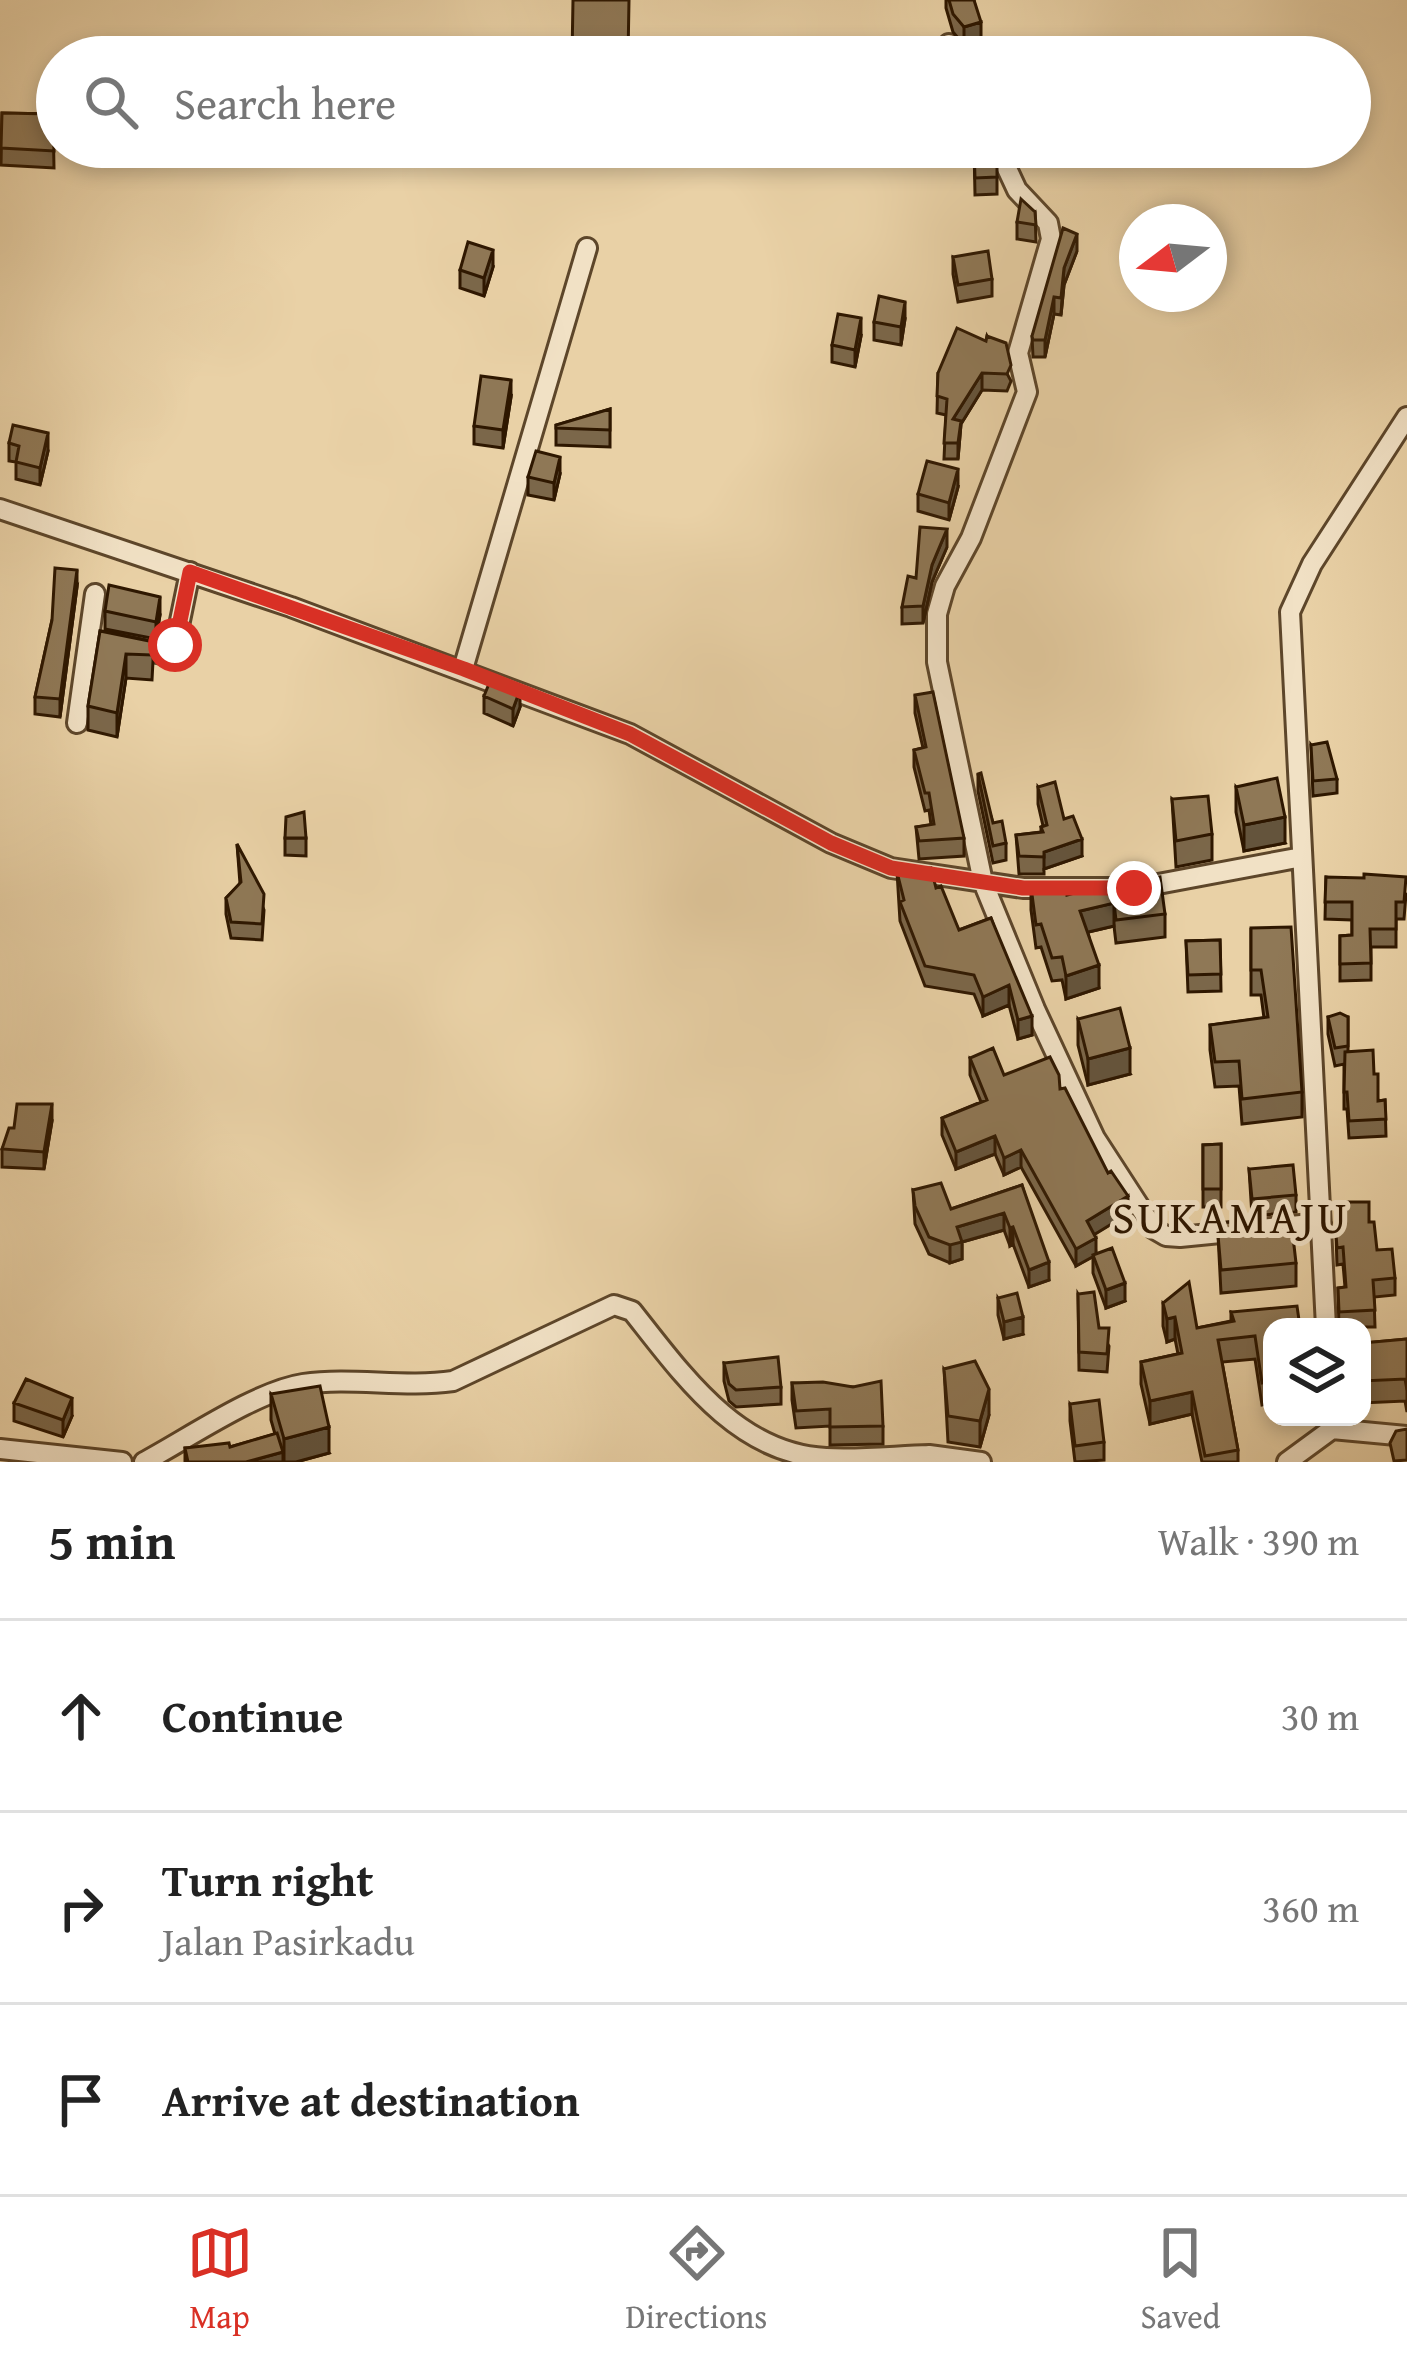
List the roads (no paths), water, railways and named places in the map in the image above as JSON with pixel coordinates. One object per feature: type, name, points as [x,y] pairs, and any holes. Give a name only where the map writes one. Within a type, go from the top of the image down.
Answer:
[{"type":"street","points":[[1007,168],[1017,190],[1048,224],[1051,238],[1018,353],[1027,392],[937,614],[937,662],[982,883],[1095,1138],[1154,1229],[1180,1237],[1321,1223]]},
{"type":"street","points":[[464,669],[587,248]]},
{"type":"street","points":[[1326,1318],[1290,612],[1312,564],[1407,416]]},
{"type":"street","points":[[0,509],[464,669],[630,734],[831,843],[891,868],[1023,888],[1134,888],[1302,857]]},
{"type":"street","points":[[89,639],[167,655],[175,645],[190,572]]},
{"type":"street","points":[[77,723],[95,594]]},
{"type":"street","points":[[144,1462],[278,1389],[307,1383],[453,1381],[614,1305],[632,1311],[706,1401],[760,1439],[785,1450],[823,1458],[981,1462]]},
{"type":"street","points":[[1287,1462],[1328,1426]]},
{"type":"street","points":[[1349,1426],[1407,1436]]},
{"type":"street","points":[[0,1449],[122,1462]]},
{"type":"district","name":"SUKAMAJU","points":[[1231,1216]]}]
